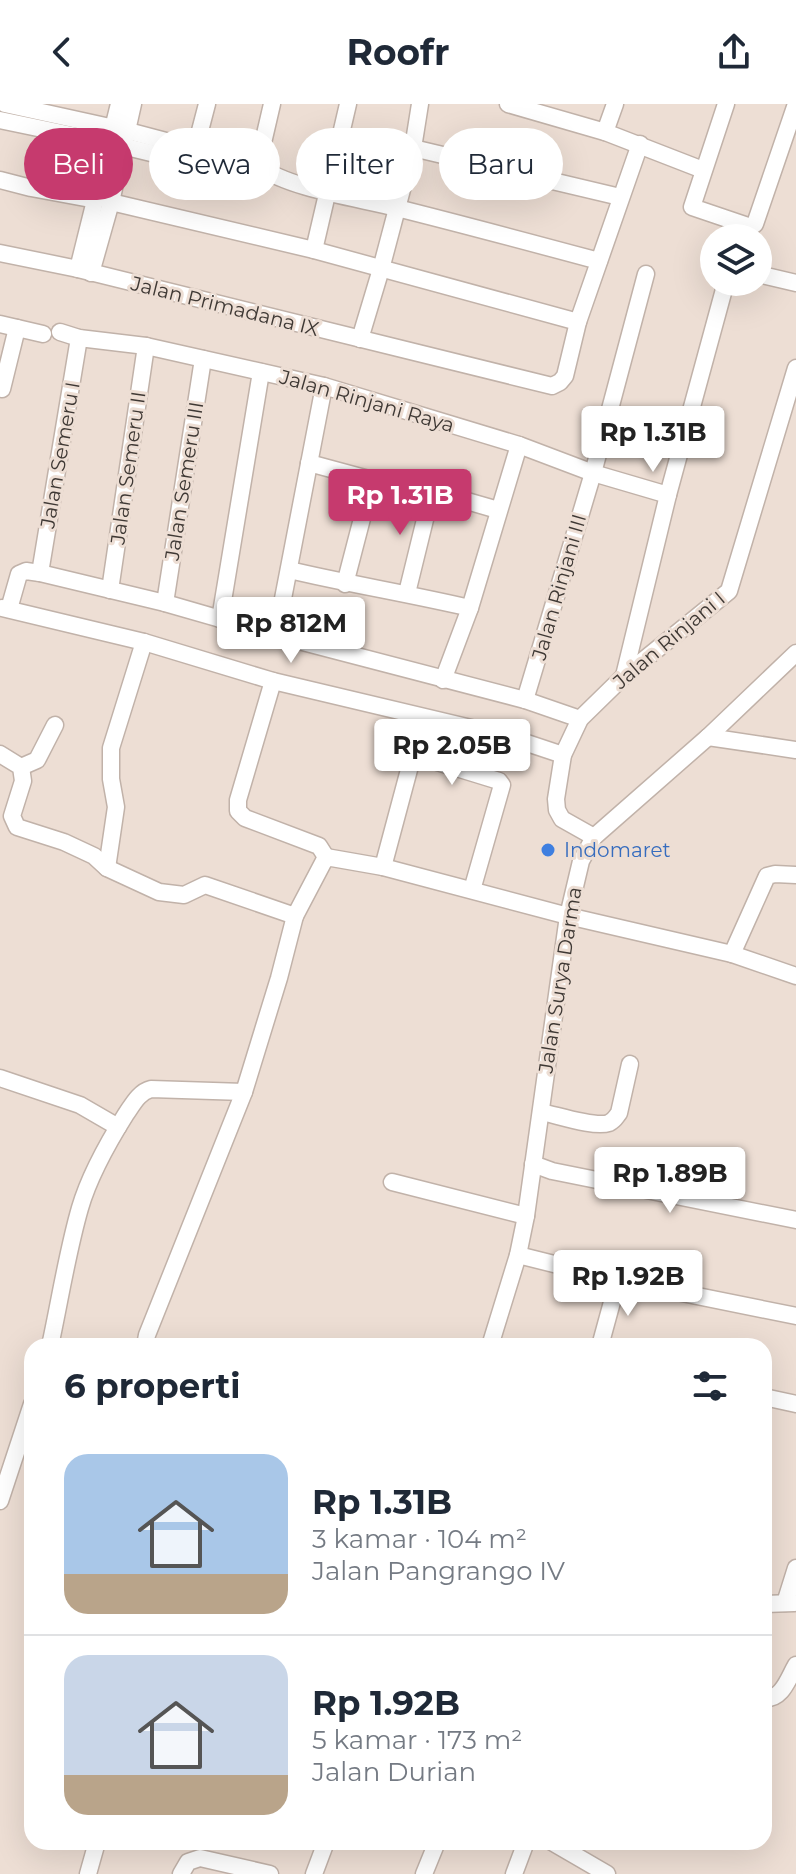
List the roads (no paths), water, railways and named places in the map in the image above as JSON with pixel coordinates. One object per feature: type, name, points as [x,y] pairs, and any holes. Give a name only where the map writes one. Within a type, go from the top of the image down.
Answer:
[{"type":"street","points":[[5,104],[88,128]]},
{"type":"street","points":[[119,104],[119,128]]},
{"type":"street","points":[[123,128],[133,104]]},
{"type":"street","points":[[201,128],[207,104]]},
{"type":"street","points":[[268,128],[272,104]]},
{"type":"street","points":[[342,128],[348,104]]},
{"type":"street","points":[[416,128],[420,104]]},
{"type":"street","points":[[509,104],[605,132],[703,170]]},
{"type":"street","points":[[605,132],[615,104]]},
{"type":"street","points":[[726,104],[692,207],[752,226],[796,104]]},
{"type":"street","points":[[0,120],[56,128]]},
{"type":"street","points":[[0,180],[314,250],[578,322],[640,144]]},
{"type":"street","points":[[423,150],[620,197]]},
{"type":"street","points":[[314,250],[325,200]]},
{"type":"street","points":[[362,200],[599,261]]},
{"type":"street","points":[[360,339],[398,200]]},
{"type":"street","points":[[84,271],[104,201]]},
{"type":"street","name":"Jalan Primadana IX","points":[[0,253],[552,386],[565,376],[578,322]]},
{"type":"street","name":"Jalan Rinjani III","points":[[525,700],[593,473],[646,274]]},
{"type":"street","points":[[772,277],[796,283]]},
{"type":"street","points":[[624,676],[668,495],[722,296]]},
{"type":"street","name":"Jalan Rinjani Raya","points":[[0,324],[146,346],[324,386],[519,445],[593,473],[668,495]]},
{"type":"street","points":[[2,389],[17,328]]},
{"type":"street","name":"Jalan Semeru I","points":[[40,573],[79,338]]},
{"type":"street","name":"Jalan Semeru II","points":[[110,590],[146,346]]},
{"type":"street","name":"Jalan Semeru III","points":[[165,603],[203,359]]},
{"type":"street","name":"Jalan Rinjani I","points":[[594,837],[562,819],[557,810],[563,755],[580,719],[624,676],[729,591],[796,368]]},
{"type":"street","points":[[220,619],[261,372]]},
{"type":"street","points":[[276,635],[324,386]]},
{"type":"street","points":[[443,680],[470,608],[519,445]]},
{"type":"street","points":[[309,463],[372,480],[432,491],[498,510]]},
{"type":"street","points":[[345,584],[372,480]]},
{"type":"street","points":[[407,593],[432,491]]},
{"type":"street","points":[[289,570],[470,608]]},
{"type":"street","points":[[563,755],[509,737],[273,681],[144,642],[4,608],[19,574],[26,571],[40,573],[165,603],[525,700],[580,719]]},
{"type":"street","points":[[107,868],[116,807],[111,779],[111,748],[144,642]]},
{"type":"street","name":"Jalan Surya Darma","points":[[492,1338],[518,1255],[526,1216],[568,916],[581,861],[594,837],[708,737],[796,653]]},
{"type":"street","points":[[273,681],[238,800],[238,811],[245,818],[319,846],[326,857],[383,867],[568,916],[732,954],[796,976]]},
{"type":"street","points":[[21,767],[37,760],[55,725]]},
{"type":"street","points":[[708,737],[796,750]]},
{"type":"street","points":[[0,754],[21,767]]},
{"type":"street","points":[[383,867],[410,766],[424,758],[499,781],[502,785],[472,890]]},
{"type":"street","points":[[21,767],[23,781],[12,816],[17,827],[64,842],[94,856],[107,868],[159,892],[184,895],[205,885],[295,916]]},
{"type":"street","points":[[146,1338],[244,1092],[295,916],[326,857]]},
{"type":"street","points":[[732,954],[767,876],[796,875]]},
{"type":"street","points":[[541,1112],[596,1124],[614,1120],[619,1113],[630,1064]]},
{"type":"street","points":[[0,1078],[80,1105],[118,1127]]},
{"type":"street","points":[[52,1338],[80,1207],[118,1127],[136,1100],[146,1090],[244,1092]]},
{"type":"street","points":[[533,1164],[552,1171],[796,1220]]},
{"type":"street","points":[[392,1182],[526,1216]]},
{"type":"street","points":[[518,1255],[618,1280],[796,1316]]},
{"type":"street","points":[[602,1338],[618,1280]]},
{"type":"street","points":[[772,1399],[796,1404]]},
{"type":"street","points":[[0,1501],[24,1428]]},
{"type":"street","points":[[790,1603],[796,1568]]},
{"type":"street","points":[[772,1698],[780,1694],[796,1665]]},
{"type":"street","points":[[88,1874],[95,1850]]},
{"type":"street","points":[[314,1874],[323,1850]]},
{"type":"street","points":[[424,1874],[434,1850]]},
{"type":"street","points":[[514,1874],[523,1850]]},
{"type":"street","points":[[566,1850],[606,1874]]},
{"type":"street","points":[[185,1868],[200,1858],[270,1874]]},
{"type":"place","name":"Indomaret","points":[[548,850]]}]
